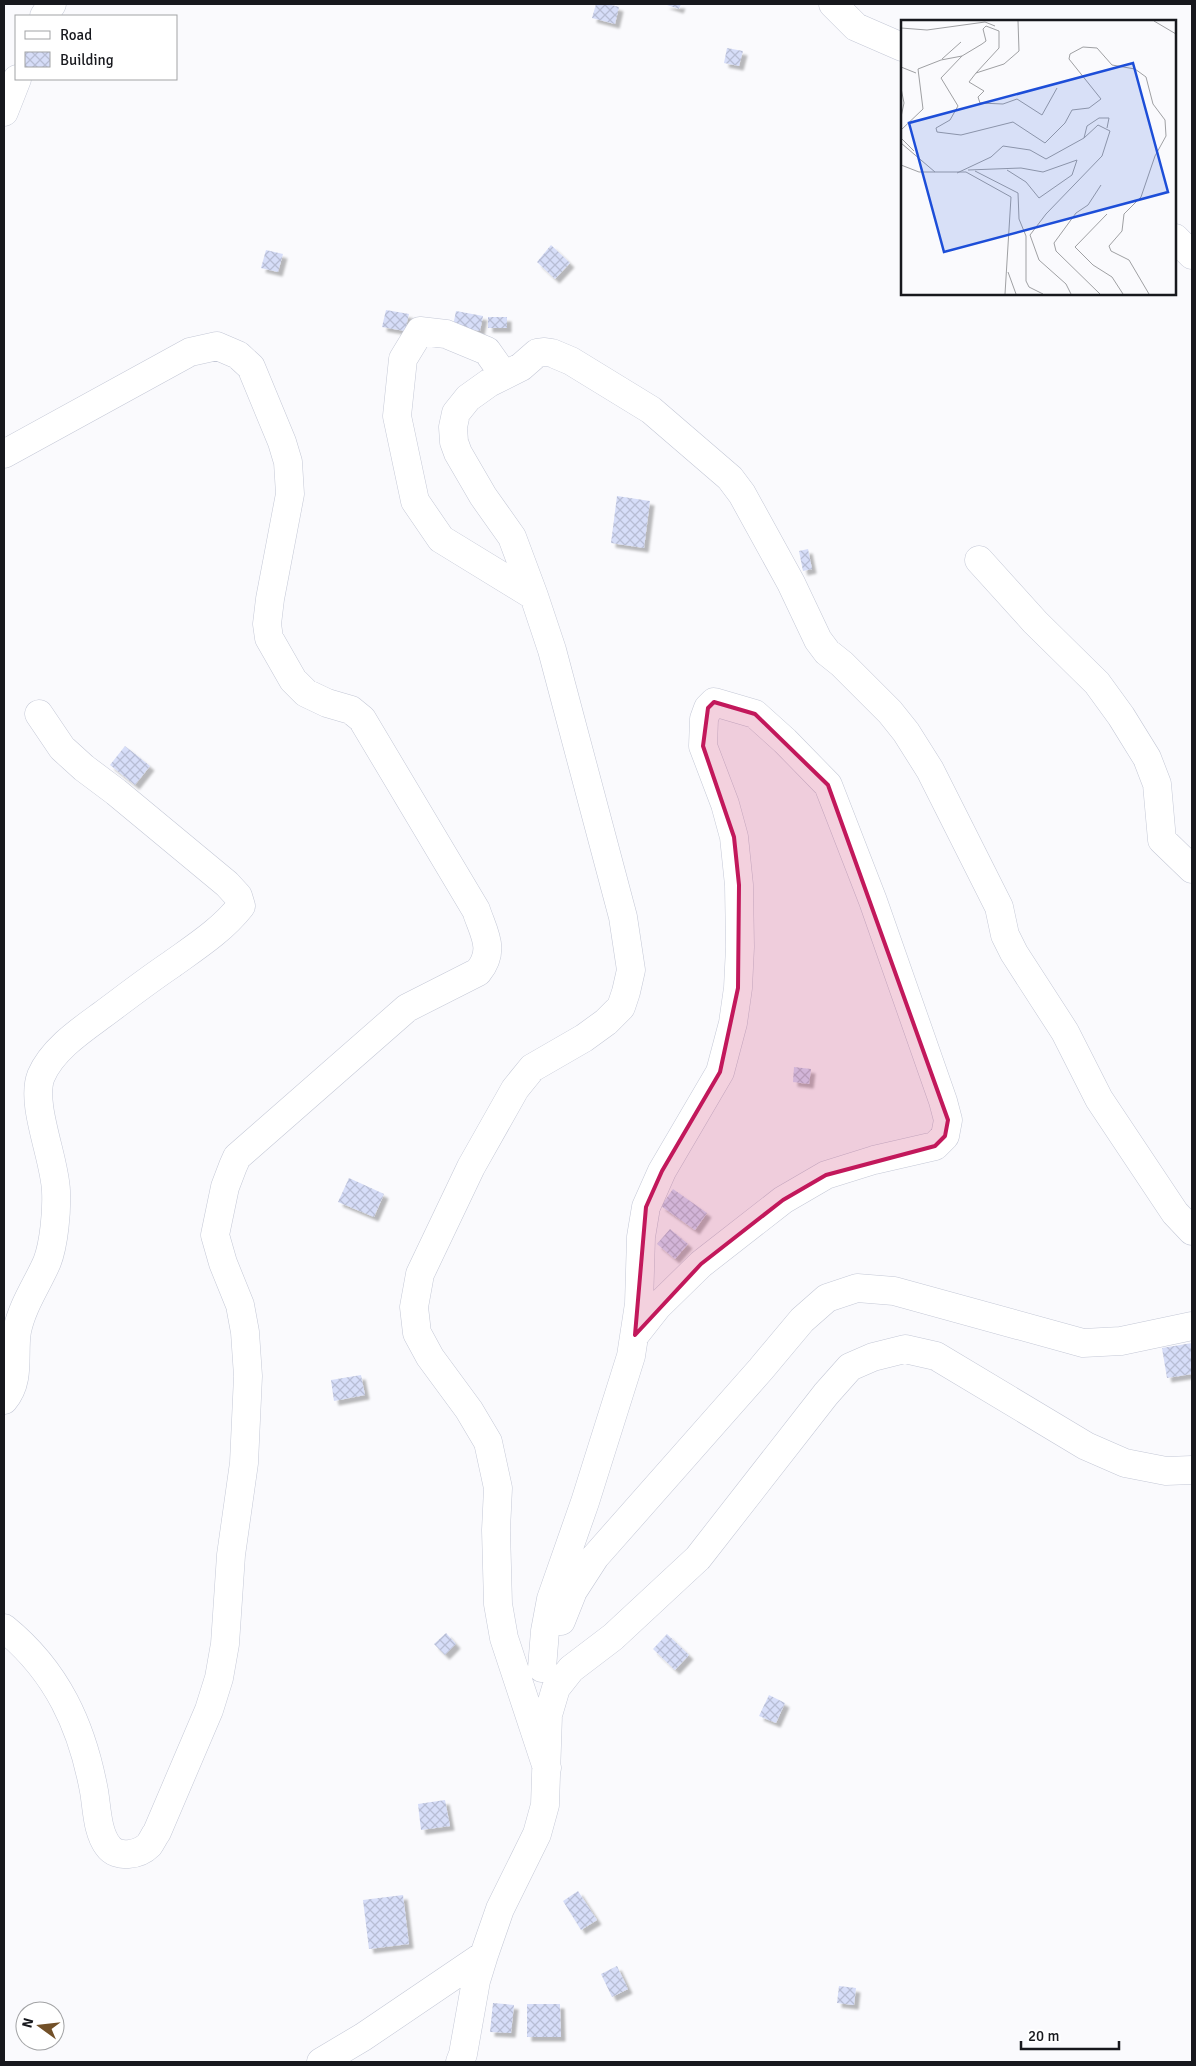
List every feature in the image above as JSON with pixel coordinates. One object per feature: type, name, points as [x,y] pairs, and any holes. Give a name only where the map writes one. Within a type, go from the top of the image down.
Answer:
[{"type":"street","points":[[45,15],[52,4]]},
{"type":"street","points":[[833,4],[856,27],[901,47]]},
{"type":"street","points":[[4,112],[17,80]]},
{"type":"street","points":[[1176,239],[1192,255]]},
{"type":"street","points":[[504,375],[487,351],[446,334],[420,331],[403,359],[397,416],[415,501],[441,539],[534,596]]},
{"type":"street","points":[[4,454],[190,352],[217,346],[238,354],[251,367],[282,442],[288,462],[290,479],[290,494],[270,599],[267,624],[269,638],[293,680],[306,693],[327,703],[351,710],[362,719],[476,910],[489,954],[478,972],[407,1008],[245,1150],[237,1158],[233,1166],[221,1203],[215,1235],[223,1263],[240,1305],[245,1332],[248,1376],[245,1456],[228,1581],[225,1644],[219,1678],[209,1710],[157,1832],[149,1844],[139,1852],[118,1853],[108,1847],[103,1836],[94,1790],[81,1740],[68,1705],[45,1670],[4,1628]]},
{"type":"street","points":[[547,1768],[504,1638],[498,1604],[496,1530],[498,1488],[488,1442],[469,1410],[430,1357],[417,1333],[414,1307],[420,1274],[471,1167],[515,1089],[532,1068],[584,1038],[606,1022],[621,1007],[630,970],[623,917],[552,650],[534,596],[512,537],[483,496],[458,453],[454,442],[453,427],[456,412],[468,398],[489,383],[521,367],[537,354],[552,353],[571,361],[651,410],[730,478],[742,494],[791,583],[818,640],[827,652],[842,664],[895,719],[906,732],[930,770],[999,907],[1006,935],[1014,953],[1065,1032],[1099,1098],[1175,1212],[1192,1231]]},
{"type":"street","points":[[979,560],[1035,622],[1097,682],[1121,716],[1147,758],[1157,784],[1162,840],[1192,869]]},
{"type":"street","points":[[533,1724],[551,1599],[631,1356],[639,1304],[641,1236],[646,1208],[662,1171],[720,1072],[733,1023],[738,988],[740,947],[739,894],[734,837],[725,804],[703,746],[704,719],[708,708],[714,702],[755,714],[828,785],[873,901],[948,1120],[945,1136],[935,1146],[921,1151],[874,1160],[826,1175],[783,1200],[701,1264],[657,1307],[635,1335]]},
{"type":"street","points":[[4,1400],[8,1396],[17,1368],[16,1333],[20,1318],[48,1260],[56,1217],[56,1190],[39,1108],[38,1093],[41,1076],[54,1058],[77,1033],[216,932],[241,906],[238,896],[228,884],[84,768],[62,748],[39,714]]},
{"type":"street","points":[[542,1668],[573,1591],[595,1557],[802,1320],[827,1298],[857,1288],[894,1291],[1083,1343],[1121,1341],[1192,1326]]},
{"type":"street","points":[[460,2062],[476,1982],[484,1955],[500,1909],[537,1834],[545,1805],[548,1716],[556,1688],[571,1669],[613,1637],[698,1558],[826,1394],[850,1367],[873,1357],[905,1349],[936,1356],[1086,1446],[1125,1463],[1166,1471],[1192,1470]]},
{"type":"street","points":[[321,2062],[363,2037],[484,1955]]},
{"type":"highlighted area","points":[[714,702],[755,714],[828,785],[948,1120],[945,1136],[935,1146],[826,1175],[783,1200],[701,1264],[635,1335],[646,1207],[662,1171],[720,1072],[738,988],[739,885],[734,837],[703,746],[708,708]]},
{"type":"building","points":[[596,4],[608,4],[619,7],[615,24],[592,18]]},
{"type":"building","points":[[664,4],[681,4],[679,9]]},
{"type":"building","points":[[727,48],[743,51],[739,66],[724,63]]},
{"type":"building","points":[[551,245],[570,263],[555,279],[537,262]]},
{"type":"building","points":[[266,250],[283,254],[278,272],[261,268]]},
{"type":"building","points":[[386,310],[409,314],[405,331],[382,327]]},
{"type":"building","points":[[456,311],[483,316],[480,331],[453,326]]},
{"type":"building","points":[[488,317],[507,317],[507,328],[488,328]]},
{"type":"building","points":[[617,496],[650,501],[644,548],[611,543]]},
{"type":"building","points":[[808,549],[812,569],[803,571],[799,551]]},
{"type":"building","points":[[125,746],[150,766],[135,785],[110,765]]},
{"type":"building","points":[[794,1067],[811,1069],[809,1084],[793,1082]]},
{"type":"building","points":[[349,1178],[384,1194],[374,1217],[338,1202]]},
{"type":"building","points":[[673,1189],[707,1213],[695,1230],[661,1206]]},
{"type":"building","points":[[670,1229],[688,1244],[675,1259],[657,1244]]},
{"type":"building","points":[[1192,1343],[1192,1374],[1167,1378],[1162,1348]]},
{"type":"building","points":[[361,1375],[365,1395],[334,1401],[331,1380]]},
{"type":"building","points":[[446,1633],[456,1644],[445,1655],[434,1644]]},
{"type":"building","points":[[667,1634],[689,1655],[675,1670],[653,1649]]},
{"type":"building","points":[[769,1695],[785,1703],[776,1723],[759,1716]]},
{"type":"building","points":[[445,1800],[450,1826],[421,1830],[418,1804]]},
{"type":"building","points":[[578,1891],[597,1920],[581,1930],[563,1901]]},
{"type":"building","points":[[403,1895],[409,1944],[369,1949],[363,1900]]},
{"type":"building","points":[[617,1966],[628,1989],[612,1997],[601,1974]]},
{"type":"building","points":[[839,1986],[856,1988],[854,2005],[837,2003]]},
{"type":"building","points":[[493,2003],[514,2005],[511,2033],[490,2032]]},
{"type":"building","points":[[527,2004],[560,2004],[561,2037],[527,2037]]}]
